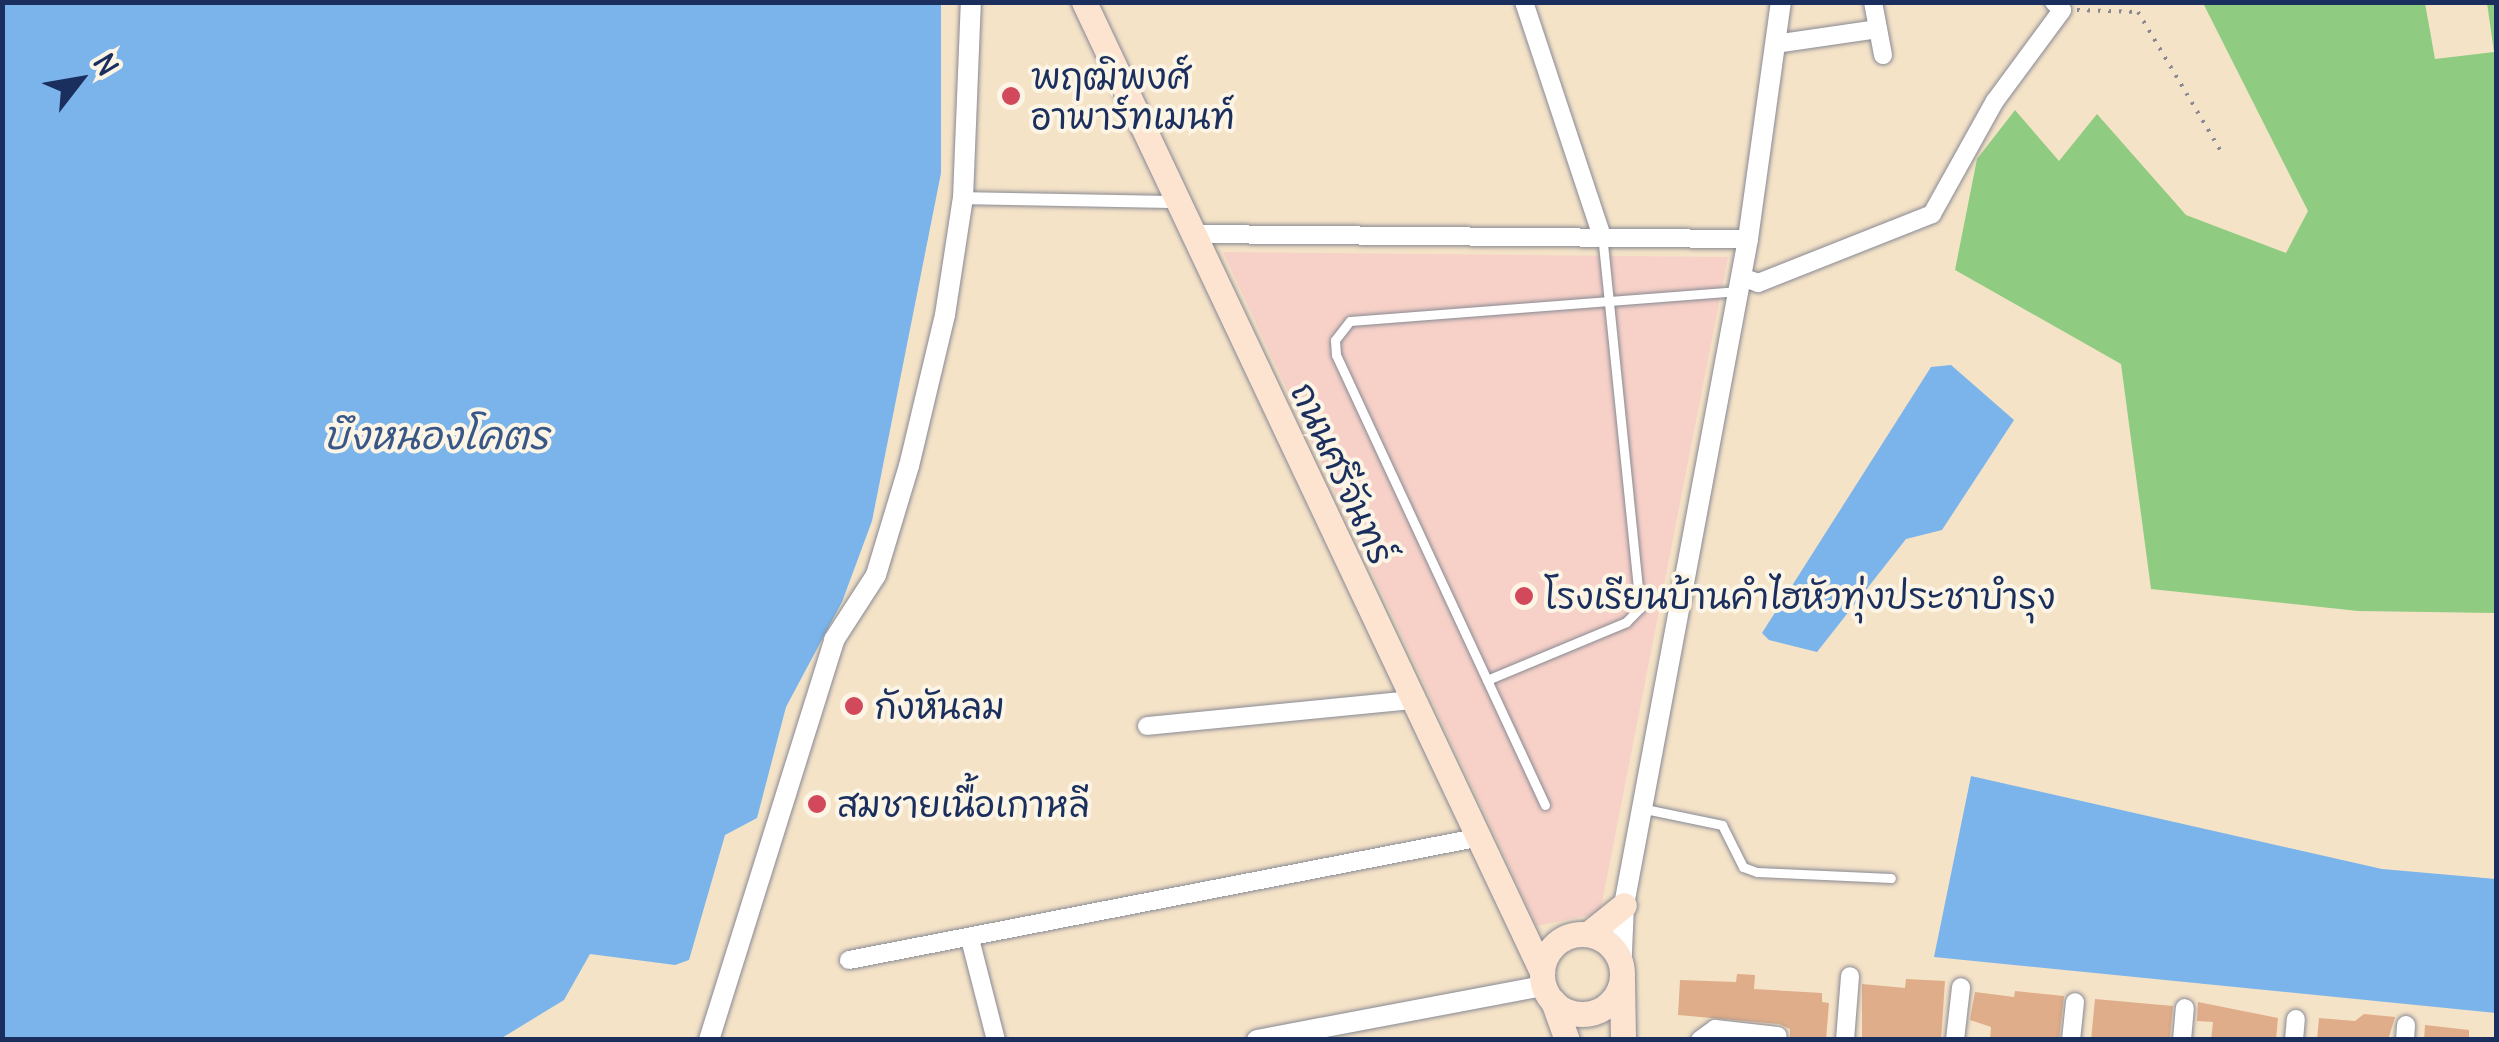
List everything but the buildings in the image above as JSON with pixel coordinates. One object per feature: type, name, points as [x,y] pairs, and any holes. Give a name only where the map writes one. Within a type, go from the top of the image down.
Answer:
[{"type":"main road","name":"ถนนศรีจันทร์","points":[[1084,2],[1515,918],[1567,1040]]},
{"type":"main road","points":[[1515,918],[1536,937],[1558,942],[1588,934],[1624,904]]},
{"type":"main road","points":[[1588,934],[1608,944],[1622,976],[1623,1040]]},
{"type":"main road","points":[[1558,942],[1546,986],[1589,1013],[1612,1000],[1622,976]]},
{"type":"street","points":[[708,1040],[834,640],[876,575],[904,484],[946,315],[963,198],[971,2]]},
{"type":"street","points":[[1524,2],[1602,236]]},
{"type":"street","points":[[1622,976],[1624,904],[1748,239],[1781,2]]},
{"type":"street","points":[[1872,2],[1884,54]]},
{"type":"street","points":[[1740,284],[1758,283],[1932,214],[1995,102],[2058,6]]},
{"type":"street","points":[[1775,44],[1878,29]]},
{"type":"street","points":[[963,198],[1178,202]]},
{"type":"street","points":[[1193,234],[1748,239]]},
{"type":"street","points":[[1147,726],[1411,700]]},
{"type":"street","points":[[850,960],[1476,838]]},
{"type":"street","points":[[970,938],[996,1040]]},
{"type":"street","points":[[1845,1040],[1850,976]]},
{"type":"street","points":[[1256,1040],[1546,986]]},
{"type":"street","points":[[1955,1040],[1961,987]]},
{"type":"street","points":[[2072,1040],[2075,1002]]},
{"type":"street","points":[[2182,1040],[2185,1008]]},
{"type":"street","points":[[2294,1040],[2296,1020]]},
{"type":"street","points":[[1700,1040],[1715,1029],[1778,1036]]},
{"type":"lane","points":[[1487,680],[1626,622],[1640,608],[1602,236]]},
{"type":"lane","points":[[1545,805],[1336,356],[1335,340],[1350,321],[1610,301],[1740,284]]},
{"type":"lane","points":[[1642,808],[1722,825],[1744,867],[1757,872],[1891,878]]},
{"type":"path","points":[[2058,6],[2138,12],[2221,151]]},
{"type":"shaded area","name":"โรงเรียนบ้านคำไฮหัวทุ่งประชาบำรุง","points":[[1223,252],[1728,257],[1600,913],[1537,926]]},
{"type":"green space","points":[[2203,3],[2425,3],[2435,59],[2494,52],[2487,3],[2496,3],[2496,613],[2358,611],[2151,589],[2121,364],[1955,270],[1977,159],[2015,110],[2059,161],[2097,114],[2186,215],[2286,253],[2308,211]]},
{"type":"water","name":"บึงหนองโคตร","points":[[2,3],[941,3],[941,173],[872,521],[842,602],[786,707],[757,818],[725,835],[689,960],[675,965],[590,954],[564,1000],[500,1039],[3,1039]]},
{"type":"water","points":[[1951,365],[2014,420],[1942,530],[1906,539],[1817,652],[1769,640],[1762,633],[1931,367]]},
{"type":"water","points":[[1971,776],[2382,869],[2496,879],[2496,1013],[1934,957]]},
{"type":"place","name":"พฤฒิพงศ์ อาพาร์ทเมนท์","points":[[1011,96]]},
{"type":"place","name":"โรงเรียนบ้านคำไฮหัวทุ่งประชาบำรุง","points":[[1524,596]]},
{"type":"place","name":"กังหันลม","points":[[854,706]]},
{"type":"place","name":"สมชายเนื้อเกาหลี","points":[[817,804]]}]
